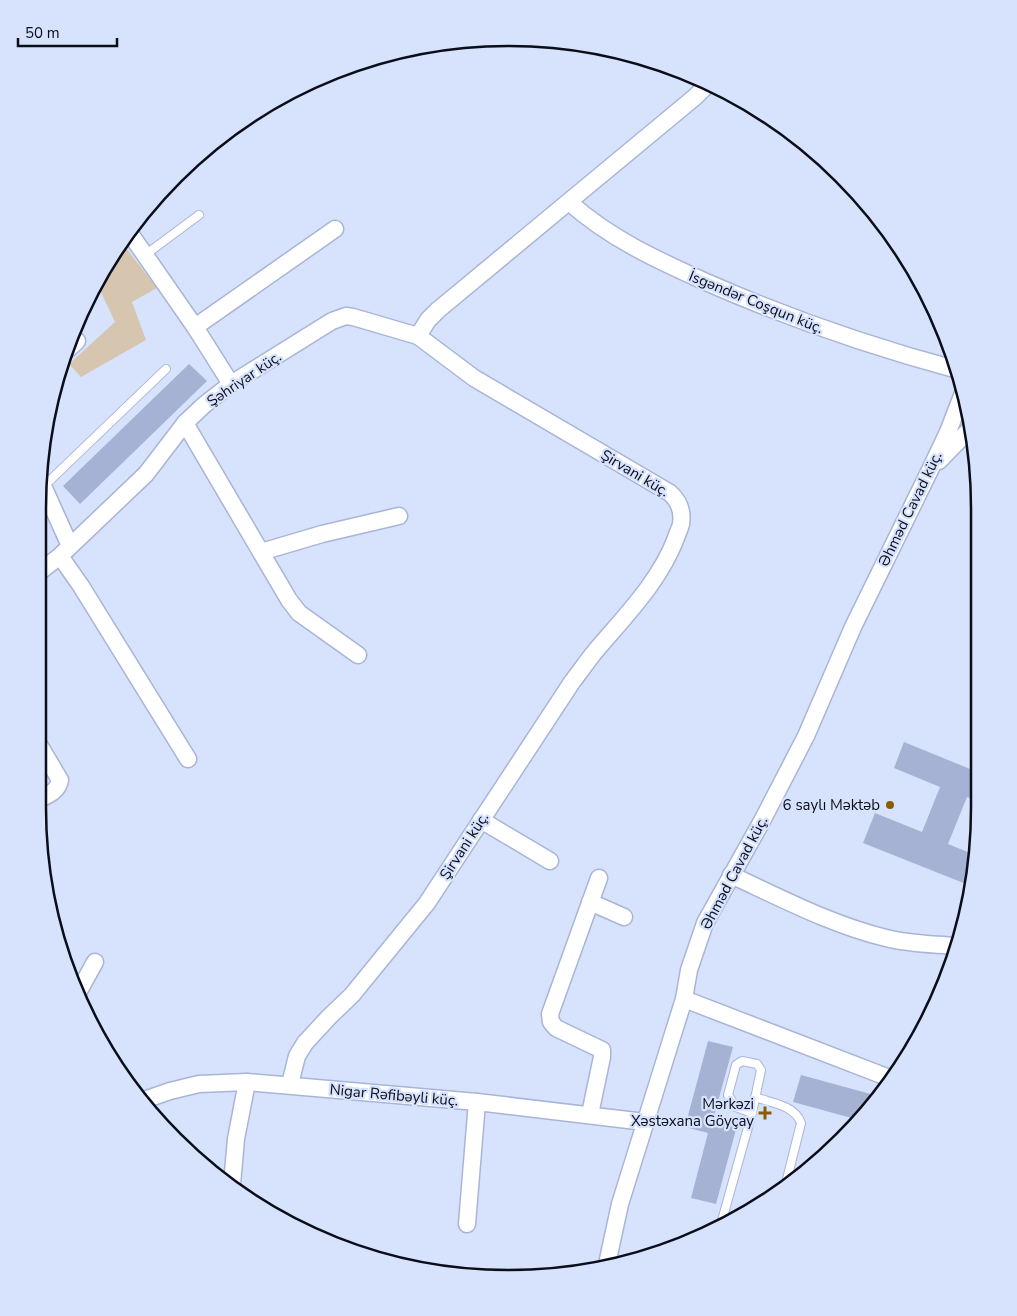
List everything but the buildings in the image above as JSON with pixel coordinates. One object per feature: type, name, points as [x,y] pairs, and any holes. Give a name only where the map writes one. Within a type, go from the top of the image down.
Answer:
[{"type":"street","points":[[418,336],[428,320],[438,310],[703,89]]},
{"type":"street","name":"İsgəndər Coşqun küç.","points":[[569,202],[588,219],[614,237],[678,270],[764,308],[831,332],[948,367]]},
{"type":"street","points":[[195,326],[335,229]]},
{"type":"street","points":[[134,238],[195,326],[231,384]]},
{"type":"street","name":"Şəhriyar küç.","points":[[46,566],[65,551],[146,474],[185,424],[231,384],[338,318],[353,317],[418,336]]},
{"type":"street","name":"Şirvani küç.","points":[[290,1084],[297,1056],[305,1043],[352,994],[427,903],[577,676],[658,574],[672,550],[681,524],[681,510],[678,500],[670,493],[474,378],[418,336]]},
{"type":"street","name":"Əhməd Cavad küç.","points":[[608,1259],[620,1204],[684,999],[690,970],[705,923],[762,821],[806,736],[853,626],[930,470],[959,404]]},
{"type":"street","points":[[185,424],[289,600],[299,613],[358,656]]},
{"type":"street","points":[[930,470],[965,434]]},
{"type":"street","points":[[46,497],[65,551],[81,586],[188,759]]},
{"type":"street","points":[[261,552],[322,534],[399,516]]},
{"type":"street","points":[[46,756],[60,780],[59,786],[54,792],[46,796]]},
{"type":"street","points":[[481,820],[550,861]]},
{"type":"street","points":[[730,876],[829,919],[864,932],[906,942],[949,946]]},
{"type":"street","points":[[590,1114],[602,1050],[556,1028],[551,1022],[550,1014],[599,878]]},
{"type":"street","points":[[590,902],[624,917]]},
{"type":"street","points":[[82,985],[95,962]]},
{"type":"street","points":[[684,999],[884,1076]]},
{"type":"street","points":[[233,1178],[236,1139],[247,1082]]},
{"type":"street","name":"Nigar Rəfibəyli küç.","points":[[150,1098],[199,1084],[247,1082],[290,1084],[590,1114],[645,1122]]},
{"type":"street","points":[[467,1224],[477,1102]]},
{"type":"lane","points":[[145,255],[199,215]]},
{"type":"lane","points":[[47,476],[166,370]]},
{"type":"lane","points":[[722,1217],[752,1113],[762,1070],[757,1064],[742,1061],[736,1065],[728,1095],[736,1107],[752,1113]]},
{"type":"lane","points":[[756,1097],[787,1108],[799,1116],[801,1123],[788,1176]]},
{"type":"shaded area","points":[[126,249],[157,288],[132,302],[146,340],[81,377],[70,363],[115,322],[101,291]]},
{"type":"place","name":"6 saylı Məktəb","points":[[890,805]]},
{"type":"place","name":"Mərkəzi Xəstəxana Göyçay","points":[[765,1113]]}]
